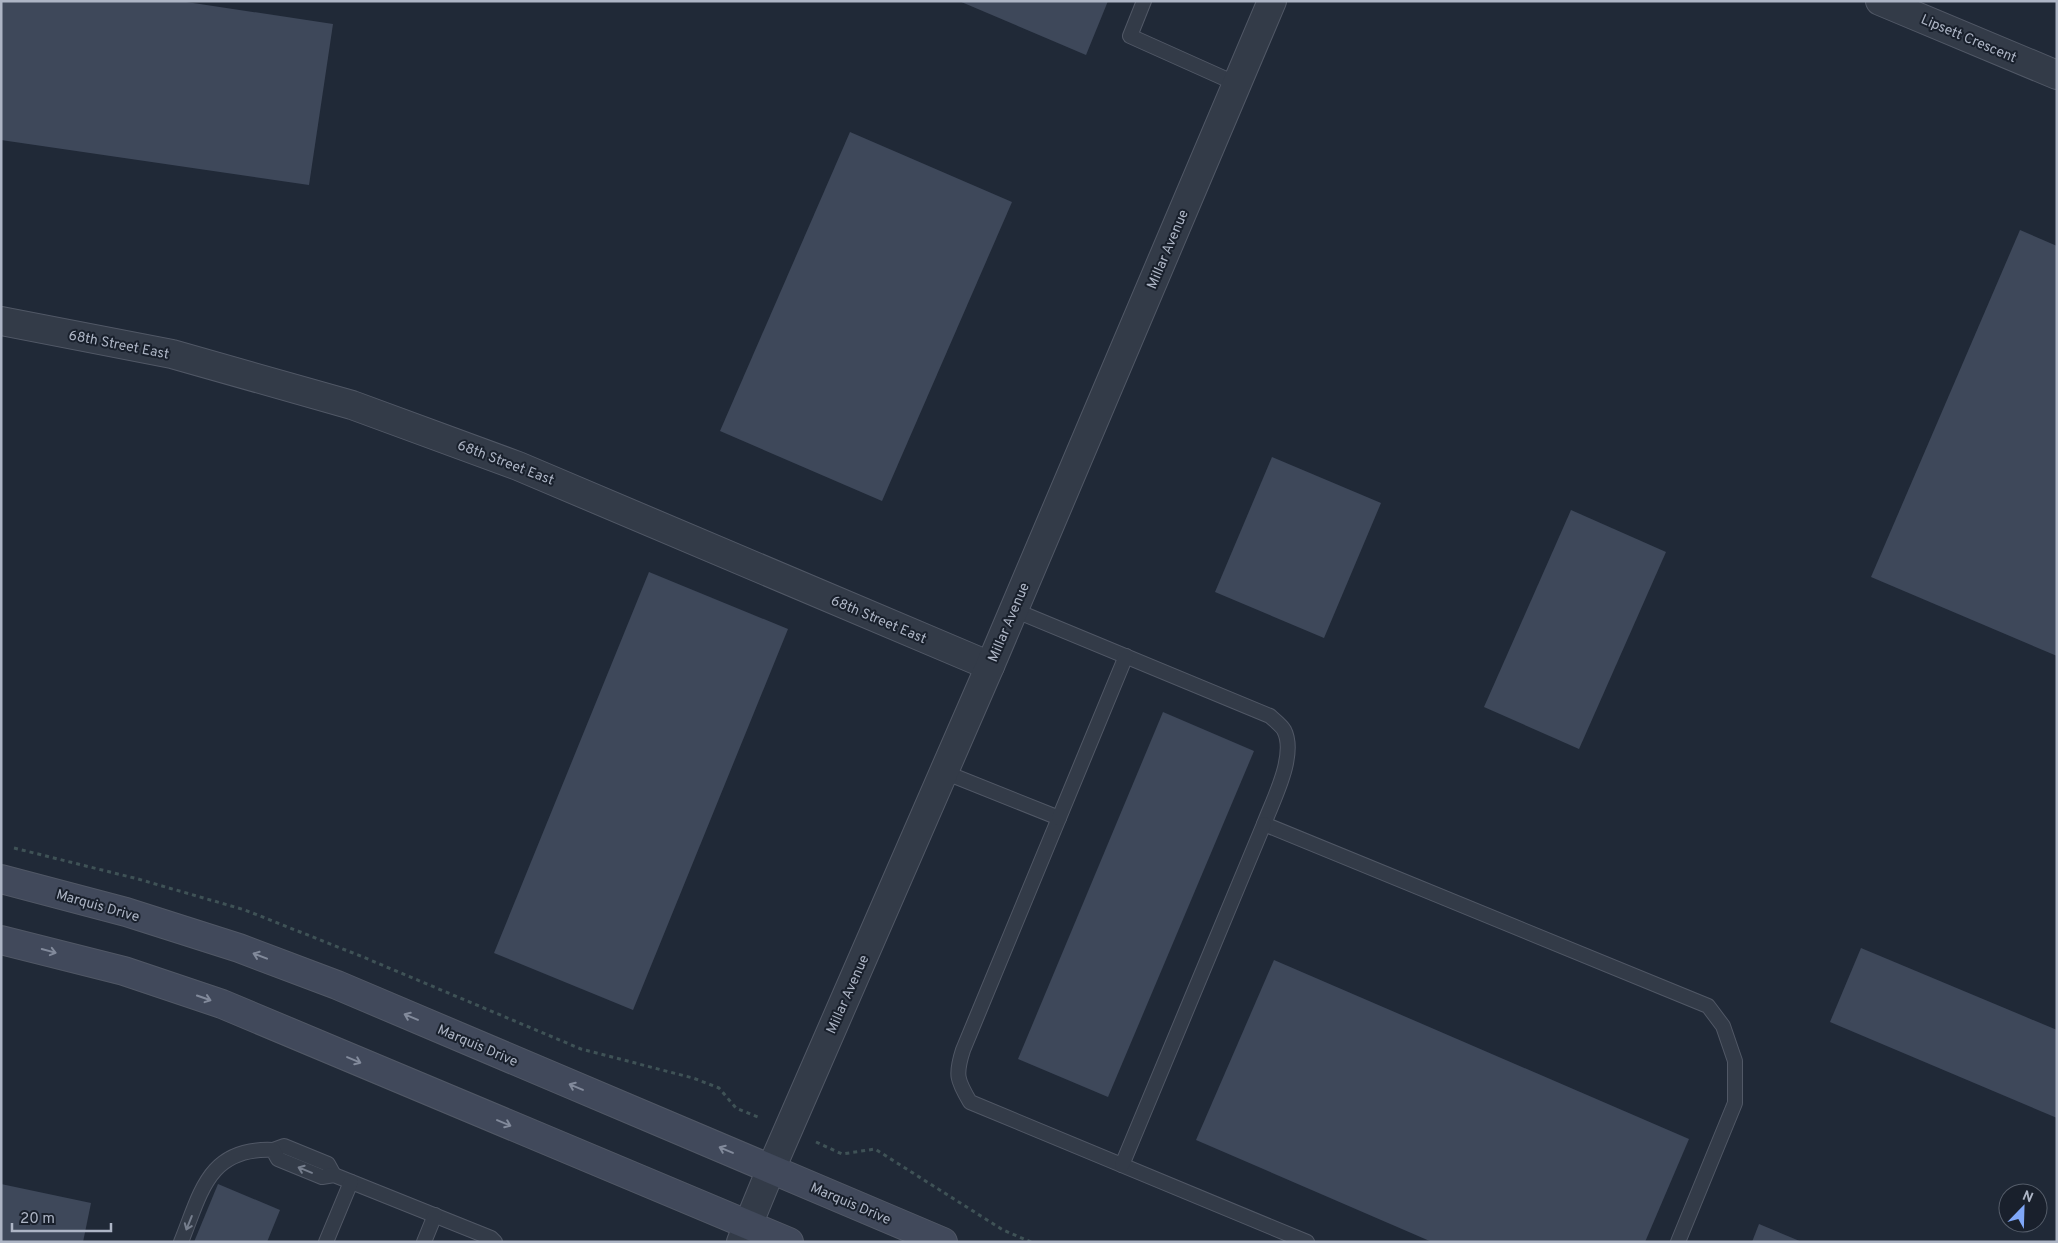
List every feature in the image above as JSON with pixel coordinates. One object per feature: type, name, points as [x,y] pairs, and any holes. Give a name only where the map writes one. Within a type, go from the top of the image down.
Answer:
[{"type":"main road","name":"Marquis Drive","points":[[1,879],[126,912],[266,958],[337,985],[943,1242]]},
{"type":"main road","points":[[1,940],[124,971],[222,1004],[745,1233],[789,1242]]},
{"type":"street","name":"Millar Avenue","points":[[745,1233],[771,1169],[1014,610],[1272,1]]},
{"type":"street","name":"Lipsett Crescent","points":[[1880,1],[2057,75]]},
{"type":"street","name":"68th Street East","points":[[1,321],[172,354],[352,405],[518,466],[990,666]]},
{"type":"lane","points":[[1144,1],[1130,36],[1237,84]]},
{"type":"lane","points":[[1014,610],[1270,716],[1284,729],[1288,744],[1286,764],[1264,824],[1122,1165]]},
{"type":"lane","points":[[1126,656],[963,1050],[957,1070],[961,1087],[970,1102],[1307,1242]]},
{"type":"lane","points":[[944,772],[1059,818]]},
{"type":"lane","points":[[1264,824],[1708,1006],[1723,1026],[1736,1061],[1735,1104],[1678,1242]]},
{"type":"lane","points":[[181,1242],[207,1178],[219,1165],[237,1155],[257,1149],[273,1150],[278,1159],[322,1177],[334,1175],[491,1238],[495,1242]]},
{"type":"lane","points":[[326,1242],[351,1182]]},
{"type":"lane","points":[[424,1242],[435,1215]]},
{"type":"path","points":[[11,848],[138,879],[245,910],[363,956],[580,1049],[693,1078],[719,1088],[736,1108],[842,1154],[875,1150],[1003,1230],[1031,1242]]},
{"type":"building","points":[[1,1],[180,1],[333,24],[309,185],[1,140]]},
{"type":"building","points":[[959,1],[1108,1],[1086,55]]},
{"type":"building","points":[[850,132],[1012,202],[882,501],[720,431]]},
{"type":"building","points":[[2020,230],[2057,246],[2057,656],[1871,577]]},
{"type":"building","points":[[1272,457],[1381,503],[1324,638],[1215,592]]},
{"type":"building","points":[[1571,510],[1666,552],[1579,749],[1484,707]]},
{"type":"building","points":[[649,572],[788,629],[633,1010],[494,953]]},
{"type":"building","points":[[1163,712],[1254,751],[1108,1097],[1018,1059]]},
{"type":"building","points":[[1861,948],[2057,1030],[2057,1118],[1830,1022]]},
{"type":"building","points":[[1274,960],[1689,1139],[1645,1242],[1432,1242],[1196,1140]]},
{"type":"building","points":[[1,1184],[91,1203],[83,1242],[1,1242]]},
{"type":"building","points":[[218,1184],[280,1210],[267,1242],[194,1242]]},
{"type":"building","points":[[1759,1224],[1802,1242],[1752,1242]]}]
